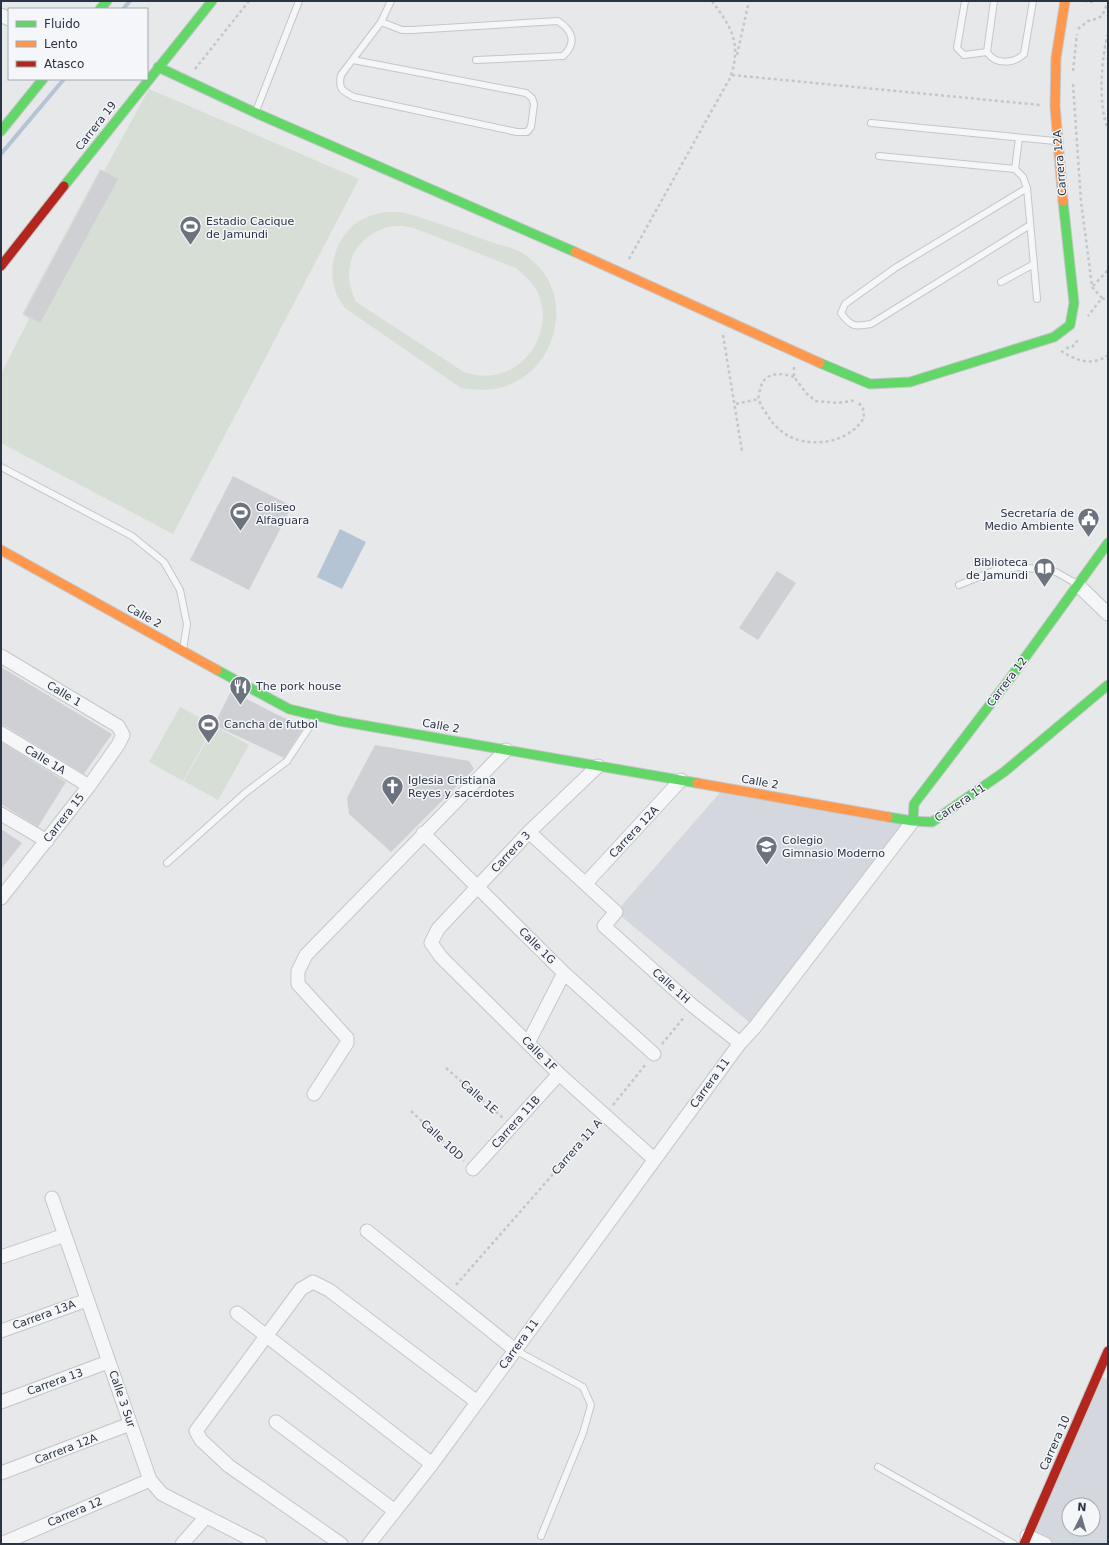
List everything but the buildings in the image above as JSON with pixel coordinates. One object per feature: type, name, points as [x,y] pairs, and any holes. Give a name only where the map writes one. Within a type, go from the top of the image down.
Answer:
[{"type":"main road","name":"Carrera 19","points":[[148,79],[212,1]]},
{"type":"main road","name":"Carrera 12A","points":[[720,318],[870,384],[910,382],[1054,337],[1070,325],[1074,303],[1057,141],[1055,106],[1056,58],[1065,1]]},
{"type":"main road","points":[[158,66],[256,113],[621,272],[720,318]]},
{"type":"main road","points":[[1,131],[42,80]]},
{"type":"main road","name":"Carrera 19","points":[[1,266],[147,80]]},
{"type":"main road","name":"Carrera 12","points":[[913,821],[914,804],[1011,677],[1108,544]]},
{"type":"main road","name":"Calle 2","points":[[1,550],[289,709],[339,721],[913,821]]},
{"type":"main road","name":"Carrera 11","points":[[913,821],[932,822],[998,777],[1108,685]]},
{"type":"main road","name":"Carrera 10","points":[[1026,1540],[1108,1351]]},
{"type":"street","points":[[1078,585],[1108,614]]},
{"type":"street","name":"Calle 1","points":[[1,656],[118,726],[123,735]]},
{"type":"street","name":"Calle 1A","points":[[1,733],[88,786]]},
{"type":"street","name":"Carrera 15","points":[[1,898],[88,786],[118,745],[123,735]]},
{"type":"street","points":[[314,1094],[347,1043],[347,1038],[298,984],[298,971],[306,955],[506,750]]},
{"type":"street","name":"Carrera 3","points":[[431,943],[438,929],[529,832],[598,766]]},
{"type":"street","name":"Carrera 12A","points":[[586,883],[681,780]]},
{"type":"street","points":[[1,814],[46,841]]},
{"type":"street","name":"Carrera 11","points":[[369,1544],[432,1464],[740,1043],[755,1027],[913,821]]},
{"type":"street","points":[[529,832],[586,883]]},
{"type":"street","name":"Calle 1G","points":[[424,833],[564,973],[654,1054]]},
{"type":"street","name":"Calle 1H","points":[[586,883],[616,912],[604,926],[693,1006],[740,1043]]},
{"type":"street","name":"Calle 1F","points":[[431,943],[441,957],[559,1074],[654,1159]]},
{"type":"street","points":[[528,1043],[564,973]]},
{"type":"street","name":"Carrera 11B","points":[[473,1169],[559,1074]]},
{"type":"street","name":"Calle 3 Sur","points":[[52,1198],[150,1480],[162,1494],[260,1544]]},
{"type":"street","points":[[367,1231],[515,1350]]},
{"type":"street","points":[[1,1257],[65,1235]]},
{"type":"street","points":[[341,1544],[229,1466],[201,1440],[196,1431],[267,1336],[300,1288],[313,1282],[329,1290],[477,1402]]},
{"type":"street","name":"Carrera 13A","points":[[1,1331],[87,1300]]},
{"type":"street","points":[[238,1313],[432,1464]]},
{"type":"street","name":"Carrera 13","points":[[1,1402],[108,1362]]},
{"type":"street","points":[[276,1422],[395,1511]]},
{"type":"street","name":"Carrera 12A","points":[[1,1473],[130,1424]]},
{"type":"street","name":"Carrera 12","points":[[1,1544],[150,1480]]},
{"type":"street","points":[[182,1544],[206,1517]]},
{"type":"street","points":[[1026,1540],[1045,1544]]},
{"type":"lane","points":[[256,113],[299,1]]},
{"type":"lane","points":[[353,60],[526,93],[532,98],[534,104],[531,127],[526,132],[517,132],[354,97],[343,91],[339,83],[341,75],[381,22],[391,1]]},
{"type":"lane","points":[[965,1],[957,48],[964,54],[987,52],[994,59],[1008,62],[1019,59],[1024,54],[1033,1]]},
{"type":"lane","points":[[987,52],[994,1]]},
{"type":"lane","points":[[381,22],[402,30],[412,30],[558,21],[567,27],[572,40],[569,51],[563,56],[476,60]]},
{"type":"lane","points":[[871,123],[1057,141]]},
{"type":"lane","points":[[1015,169],[1019,138]]},
{"type":"lane","points":[[879,156],[1015,169],[1023,177],[1027,188],[1037,299]]},
{"type":"lane","points":[[1027,188],[895,268],[845,304],[841,313],[849,323],[859,326],[871,324],[1030,225]]},
{"type":"lane","points":[[1001,282],[1034,264]]},
{"type":"lane","points":[[1,466],[132,536],[164,562],[180,590],[186,624],[183,651]]},
{"type":"lane","points":[[959,585],[996,570],[1021,567],[1056,572],[1078,585]]},
{"type":"lane","points":[[167,863],[245,793],[287,761],[316,716]]},
{"type":"lane","points":[[515,1350],[583,1386],[591,1405],[583,1433],[541,1536]]},
{"type":"lane","points":[[878,1467],[1014,1544]]},
{"type":"path","points":[[186,80],[249,1]]},
{"type":"path","points":[[712,1],[732,33],[736,53],[735,64]]},
{"type":"path","points":[[621,272],[732,75],[749,1]]},
{"type":"path","points":[[1084,1],[1093,1]]},
{"type":"path","points":[[1078,29],[1088,21],[1102,16],[1108,2]]},
{"type":"path","points":[[1108,34],[1102,68],[1102,107],[1108,129]]},
{"type":"path","points":[[732,75],[1055,106]]},
{"type":"path","points":[[1092,287],[1108,270]]},
{"type":"path","points":[[1102,298],[1108,301]]},
{"type":"path","points":[[720,318],[736,404],[742,451]]},
{"type":"path","points":[[1058,350],[1074,359],[1084,362],[1097,360],[1108,355]]},
{"type":"path","points":[[794,363],[794,377]]},
{"type":"path","points":[[784,373],[794,377],[807,394],[816,401],[826,403],[857,401],[863,408],[864,418],[860,424],[851,432],[842,437],[830,441],[815,442],[790,438],[769,419],[758,399],[760,387],[765,378],[774,374],[784,373]]},
{"type":"path","points":[[857,401],[858,397]]},
{"type":"path","points":[[736,404],[758,399]]},
{"type":"path","name":"Carrera 11 A","points":[[456,1285],[605,1115],[693,1006]]},
{"type":"path","name":"Calle 1E","points":[[446,1068],[512,1126]]},
{"type":"path","name":"Calle 10D","points":[[411,1111],[473,1169]]},
{"type":"shaded area","name":"Estadio Cacique de Jamundi","points":[[149,89],[359,179],[173,534],[1,443],[1,374],[29,319],[22,314],[100,169],[104,171]]},
{"type":"shaded area","points":[[385,212],[401,212],[416,216],[514,249],[526,255],[536,264],[547,278],[554,293],[556,310],[555,327],[550,343],[542,358],[531,371],[517,381],[503,387],[482,390],[461,388],[345,308],[337,295],[332,276],[334,256],[338,246],[356,223],[366,217]],"holes":[[[392,226],[414,228],[516,268],[525,276],[537,291],[542,304],[543,317],[541,331],[536,343],[520,364],[508,371],[495,375],[487,376],[464,372],[356,302],[351,289],[349,277],[353,254],[359,245],[379,230]]]},
{"type":"shaded area","points":[[180,707],[214,725],[183,781],[149,762]]},
{"type":"shaded area","points":[[215,726],[249,745],[218,800],[184,781]]},
{"type":"shaded area","name":"Colegio Gimnasio Moderno","points":[[724,788],[913,821],[755,1027],[616,912]]},
{"type":"shaded area","points":[[1098,1375],[1108,1380],[1108,1544],[1045,1544],[1027,1536]]},
{"type":"water","points":[[340,529],[366,542],[342,589],[317,577]]},
{"type":"waterway","points":[[124,8],[130,1]]},
{"type":"waterway","points":[[1,154],[63,80]]},
{"type":"traffic: fast","points":[[101,8],[107,1]]},
{"type":"traffic: fast","points":[[64,186],[212,1]]},
{"type":"traffic: fast","points":[[158,67],[256,113],[575,252]]},
{"type":"traffic: fast","points":[[1,131],[42,80]]},
{"type":"traffic: fast","points":[[820,363],[870,384],[910,382],[1054,337],[1070,325],[1074,303],[1063,201]]},
{"type":"traffic: fast","points":[[913,821],[914,804],[1011,677],[1108,543]]},
{"type":"traffic: fast","points":[[217,670],[289,709],[339,721],[697,783]]},
{"type":"traffic: fast","points":[[888,817],[932,822],[1004,772],[1108,685]]},
{"type":"traffic: slow","points":[[1063,201],[1055,106],[1056,58],[1065,1]]},
{"type":"traffic: slow","points":[[575,252],[820,363]]},
{"type":"traffic: slow","points":[[1,550],[217,670]]},
{"type":"traffic: slow","points":[[697,783],[888,817]]},
{"type":"traffic: jam","points":[[1,266],[64,186]]},
{"type":"traffic: jam","points":[[1024,1544],[1108,1351]]},
{"type":"place","name":"Estadio Cacique de Jamundi","points":[[191,246]]},
{"type":"place","name":"Coliseo Alfaguara","points":[[241,532]]},
{"type":"place","name":"Secretaría de Medio Ambiente","points":[[1089,538]]},
{"type":"place","name":"Biblioteca de Jamundi","points":[[1044,588]]},
{"type":"place","name":"The pork house","points":[[241,706]]},
{"type":"place","name":"Cancha de futbol","points":[[208,744]]},
{"type":"place","name":"Iglesia Cristiana Reyes y sacerdotes","points":[[393,806]]},
{"type":"place","name":"Colegio Gimnasio Moderno","points":[[767,866]]}]
